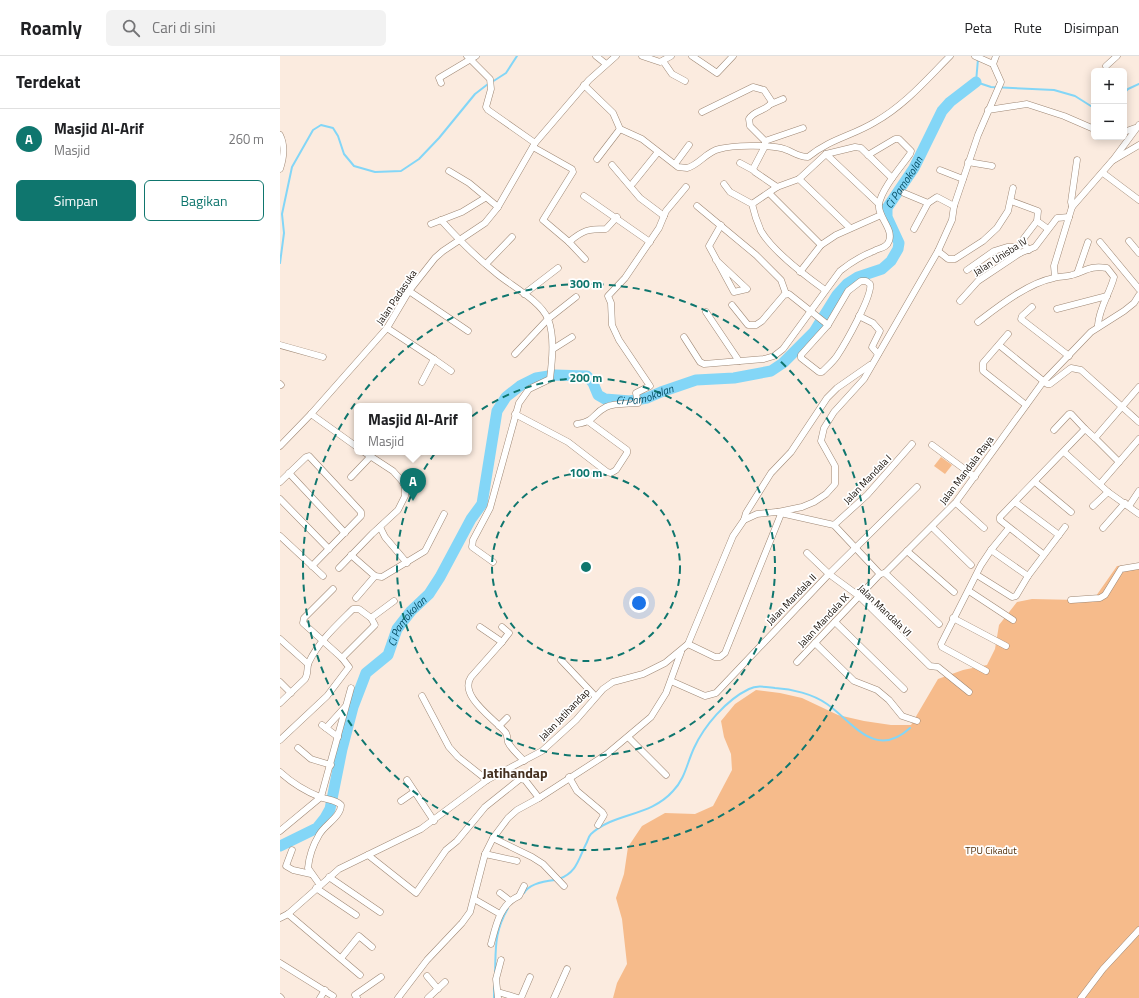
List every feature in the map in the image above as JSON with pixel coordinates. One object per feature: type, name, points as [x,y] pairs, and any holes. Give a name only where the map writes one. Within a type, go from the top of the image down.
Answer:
[{"type":"street","points":[[596,56],[606,64]]},
{"type":"street","name":"Jalan Padasuka","points":[[280,446],[311,414],[387,328],[409,291],[435,258],[485,222],[498,207],[534,145],[584,85],[616,56]]},
{"type":"street","points":[[642,56],[656,62],[663,61],[671,56]]},
{"type":"street","points":[[692,56],[716,73],[733,56]]},
{"type":"street","points":[[783,98],[751,115],[749,119],[750,126],[765,144],[781,148],[798,156],[808,157],[830,142],[874,123],[901,106],[950,56]]},
{"type":"street","points":[[993,64],[996,56]]},
{"type":"street","points":[[1106,66],[1117,56]]},
{"type":"street","points":[[441,83],[439,78],[471,57],[490,79],[491,89],[486,107],[488,110],[534,145],[572,169],[573,172],[543,219],[569,242],[585,259]]},
{"type":"street","points":[[744,520],[757,514],[775,513],[802,507],[814,502],[831,490],[835,484],[835,466],[822,441],[824,428],[834,412],[864,379],[938,251],[952,220],[954,206],[968,162],[988,110],[1001,82],[993,64],[977,57]]},
{"type":"street","points":[[663,61],[672,74],[685,81]]},
{"type":"street","points":[[584,85],[613,113],[620,129],[642,139],[658,152],[684,169],[691,168],[712,151],[720,148],[765,144],[803,128]]},
{"type":"street","points":[[702,112],[753,87],[764,90],[772,102],[771,104]]},
{"type":"street","points":[[988,110],[1027,104],[1064,116],[1091,128]]},
{"type":"street","points":[[1127,131],[1137,126]]},
{"type":"street","points":[[1055,277],[1054,266],[1072,207],[1112,161],[1137,126]]},
{"type":"street","points":[[597,159],[620,129]]},
{"type":"street","points":[[280,135],[283,142],[283,156],[280,168]]},
{"type":"street","points":[[868,155],[895,139],[899,139],[911,153],[892,178],[879,204]]},
{"type":"street","points":[[753,170],[765,144]]},
{"type":"street","points":[[675,164],[689,145]]},
{"type":"street","points":[[1112,161],[1139,145]]},
{"type":"street","points":[[752,204],[777,187],[799,179],[826,154],[858,146],[892,178]]},
{"type":"street","points":[[634,183],[658,152]]},
{"type":"street","points":[[684,337],[702,364],[764,359],[779,353],[811,313],[825,290],[840,271],[851,262],[884,247],[889,242],[890,235],[881,215],[879,204],[826,154]]},
{"type":"street","points":[[1072,207],[1071,202],[1078,160]]},
{"type":"street","points":[[968,162],[992,166]]},
{"type":"street","points":[[740,164],[753,170],[777,187]]},
{"type":"street","points":[[612,165],[640,198],[664,216]]},
{"type":"street","points":[[940,170],[963,179]]},
{"type":"street","points":[[449,171],[469,183],[485,198],[498,207]]},
{"type":"street","points":[[1103,172],[1139,200]]},
{"type":"street","points":[[799,179],[850,228]]},
{"type":"street","points":[[724,184],[730,192],[752,204],[762,232],[800,272],[825,290]]},
{"type":"street","points":[[577,424],[589,422],[605,407],[635,403],[637,398],[636,393],[650,386],[619,340],[612,324],[611,303],[608,296],[625,278],[650,242],[664,216],[686,187]]},
{"type":"street","points":[[938,251],[952,260],[983,241],[993,232],[1007,214],[1013,188]]},
{"type":"street","points":[[769,193],[821,246]]},
{"type":"street","points":[[904,193],[928,203]]},
{"type":"street","points":[[584,196],[617,217],[650,242]]},
{"type":"street","points":[[914,229],[928,203],[937,197],[954,206]]},
{"type":"street","points":[[431,224],[462,212],[485,198]]},
{"type":"street","points":[[1011,201],[1038,211],[1037,221],[1021,242],[1030,250]]},
{"type":"street","points":[[697,206],[756,255],[781,280],[786,294],[827,324]]},
{"type":"street","points":[[800,272],[821,246],[836,235],[881,215]]},
{"type":"street","points":[[569,242],[584,231],[596,228],[606,229],[617,217]]},
{"type":"street","name":"Jalan Unisba lV","points":[[960,301],[978,281],[1020,253],[1035,247],[1057,218],[1069,217]]},
{"type":"street","points":[[442,220],[460,240],[486,264],[539,307],[548,318],[553,349],[550,379],[529,389],[519,403],[490,508],[472,547],[493,562]]},
{"type":"street","points":[[1037,221],[1048,229]]},
{"type":"street","points":[[716,260],[730,271],[747,289],[734,292],[716,260],[709,246],[721,225]]},
{"type":"street","points":[[486,264],[512,237]]},
{"type":"street","points":[[1129,241],[1139,253]]},
{"type":"street","points":[[1078,271],[1088,242]]},
{"type":"street","points":[[1100,242],[1139,289]]},
{"type":"street","points":[[967,270],[1002,248],[1013,247],[1020,253]]},
{"type":"street","points":[[978,322],[1006,301],[1039,283],[1055,277],[1062,278],[1094,266],[1107,268],[1114,277],[1099,317],[1098,325]]},
{"type":"street","points":[[524,294],[558,268]]},
{"type":"street","points":[[861,281],[866,281],[870,284],[871,289],[859,316],[836,357],[822,372],[819,372],[801,358],[801,355],[827,324],[848,290],[861,281]]},
{"type":"street","points":[[409,291],[468,331]]},
{"type":"street","points":[[732,305],[748,325],[756,326],[786,294]]},
{"type":"street","name":"Jalan Mandala Raya","points":[[882,574],[956,503],[1043,382],[1069,356],[1080,341],[1098,325],[1124,311],[1134,303],[1139,295]]},
{"type":"street","points":[[1057,309],[1107,296]]},
{"type":"street","points":[[515,354],[548,318],[576,298]]},
{"type":"street","points":[[1032,307],[1022,316],[1021,319],[1069,356]]},
{"type":"street","points":[[706,312],[739,361]]},
{"type":"street","points":[[859,316],[873,323],[880,331],[872,347],[878,354]]},
{"type":"street","points":[[387,328],[451,371]]},
{"type":"street","points":[[1008,334],[983,363],[982,371],[1026,405]]},
{"type":"street","points":[[553,349],[572,337]]},
{"type":"street","points":[[280,345],[323,357]]},
{"type":"street","points":[[999,345],[1043,382],[1050,384],[1071,368],[1081,370],[1139,422]]},
{"type":"street","points":[[422,382],[434,359]]},
{"type":"street","name":"Jalan Jatihandap","points":[[280,918],[288,913],[329,877],[350,863],[434,821],[487,780],[542,751],[576,720],[595,696],[613,682],[643,674],[666,663],[681,651],[688,644],[733,536],[771,473],[791,452],[827,398],[837,388],[872,363]]},
{"type":"street","points":[[1094,438],[1139,387]]},
{"type":"street","points":[[311,414],[354,445]]},
{"type":"street","points":[[515,414],[568,442],[607,472],[611,473],[621,463],[627,453],[627,450],[589,422]]},
{"type":"street","points":[[1054,430],[1069,414],[1072,414],[1085,429],[1119,462]]},
{"type":"street","points":[[1043,554],[1009,528],[1000,520],[1000,517],[1085,429]]},
{"type":"street","points":[[1100,484],[1139,439]]},
{"type":"street","name":"Jalan Mandala I","points":[[834,525],[867,495],[912,444]]},
{"type":"street","points":[[932,445],[975,477]]},
{"type":"street","points":[[1064,452],[1108,492],[1139,514]]},
{"type":"street","points":[[280,482],[306,457],[309,456],[361,512],[361,516],[346,533],[312,566]]},
{"type":"street","points":[[339,568],[398,510],[402,504],[405,487],[402,480],[393,471],[371,456],[350,477]]},
{"type":"street","points":[[289,473],[346,533]]},
{"type":"street","points":[[1035,482],[1070,512]]},
{"type":"street","name":"Jalan Mandala II","points":[[671,681],[705,696],[716,693],[829,574],[855,550],[917,487]]},
{"type":"street","points":[[1103,528],[1139,491]]},
{"type":"street","points":[[1093,506],[1108,492]]},
{"type":"street","points":[[280,499],[329,549]]},
{"type":"street","points":[[1015,502],[1059,535]]},
{"type":"street","points":[[956,503],[984,528]]},
{"type":"street","points":[[775,513],[834,525],[855,550],[939,624]]},
{"type":"street","points":[[688,644],[715,657],[720,657],[725,653],[775,513]]},
{"type":"street","points":[[351,555],[375,576],[382,577],[407,563],[428,548],[444,514]]},
{"type":"street","points":[[380,527],[385,537],[407,563]]},
{"type":"street","points":[[932,527],[971,565]]},
{"type":"street","points":[[977,575],[1012,596],[1016,596],[1043,554],[1066,527]]},
{"type":"street","points":[[986,671],[942,647],[942,638],[991,550],[1009,528]]},
{"type":"street","points":[[280,536],[323,576]]},
{"type":"street","points":[[991,550],[1028,576]]},
{"type":"street","points":[[907,551],[954,592]]},
{"type":"street","name":"Jalan Mandala VI","points":[[807,553],[829,574],[859,596],[930,666],[938,666],[969,692]]},
{"type":"street","points":[[1071,600],[1100,598],[1105,595],[1118,571],[1126,567],[1139,566]]},
{"type":"street","name":"Jalan Mandala IX","points":[[797,662],[859,596],[882,574]]},
{"type":"street","points":[[356,598],[375,576]]},
{"type":"street","points":[[280,740],[327,696],[349,667],[348,663],[302,621],[333,589]]},
{"type":"street","points":[[969,591],[1014,620]]},
{"type":"street","points":[[371,618],[394,601]]},
{"type":"street","points":[[280,703],[308,675],[308,664],[322,640],[353,609],[359,609],[371,618],[375,625],[342,658]]},
{"type":"street","points":[[953,618],[1006,646]]},
{"type":"street","points":[[834,622],[904,689]]},
{"type":"street","points":[[480,627],[502,642]]},
{"type":"street","points":[[502,627],[509,633],[468,682],[468,688],[473,700],[506,734],[508,742],[524,761]]},
{"type":"street","points":[[280,639],[308,664]]},
{"type":"street","points":[[815,643],[854,681],[877,690],[889,700],[902,716],[917,721]]},
{"type":"street","points":[[398,998],[427,960],[462,923],[470,912],[485,854],[493,838],[508,818],[517,810],[539,798],[569,777],[607,754],[651,717],[660,704],[671,681],[681,651]]},
{"type":"street","points":[[561,660],[595,696]]},
{"type":"street","points":[[280,682],[291,693]]},
{"type":"street","points":[[280,831],[324,798],[345,706],[351,688]]},
{"type":"street","points":[[422,696],[449,747],[458,757],[487,780]]},
{"type":"street","points":[[338,737],[324,726],[345,706]]},
{"type":"street","points":[[499,726],[507,718]]},
{"type":"street","points":[[628,737],[666,775]]},
{"type":"street","points":[[298,748],[311,759],[331,765]]},
{"type":"street","points":[[280,772],[292,783],[324,798],[338,802],[341,805],[341,809],[319,834],[312,848],[308,863],[311,874],[318,886],[356,915]]},
{"type":"street","points":[[569,777],[579,793],[604,815],[598,825]]},
{"type":"street","points":[[368,855],[416,892],[442,856],[485,808],[520,779],[525,780],[539,798]]},
{"type":"street","points":[[407,780],[434,821]]},
{"type":"street","points":[[401,801],[414,792]]},
{"type":"street","points":[[493,838],[543,864],[564,886]]},
{"type":"street","points":[[292,850],[286,866],[293,870],[311,874]]},
{"type":"street","points":[[485,854],[517,861]]},
{"type":"street","points":[[329,877],[380,912]]},
{"type":"street","points":[[491,944],[500,914],[509,900],[519,896],[524,886]]},
{"type":"street","points":[[500,894],[509,900]]},
{"type":"street","points":[[474,899],[500,914]]},
{"type":"street","points":[[288,913],[342,957],[359,973],[288,913]]},
{"type":"street","points":[[1081,998],[1103,969],[1139,930]]},
{"type":"street","points":[[342,957],[359,936],[372,947]]},
{"type":"street","points":[[502,960],[496,979],[498,995],[519,998],[530,977]]},
{"type":"street","points":[[280,972],[282,964],[333,996]]},
{"type":"street","points":[[554,998],[567,968]]},
{"type":"street","points":[[427,976],[438,989]]},
{"type":"street","points":[[357,998],[355,995],[381,977]]},
{"type":"street","points":[[428,998],[445,982]]},
{"type":"street","points":[[320,998],[325,990]]},
{"type":"green space","points":[[941,457],[952,465],[945,474],[934,466]]},
{"type":"green space","name":"TPU Cikadut","points":[[1139,564],[1139,998],[613,998],[617,983],[627,964],[622,919],[616,898],[624,874],[628,847],[642,826],[665,813],[695,814],[713,806],[732,770],[731,754],[724,737],[721,721],[735,704],[756,690],[802,698],[838,715],[864,721],[891,725],[911,725],[938,679],[963,670],[987,665],[995,649],[999,625],[1017,602],[1032,599],[1078,600],[1096,596],[1117,566]]},
{"type":"waterway","points":[[492,82],[506,73],[517,56]]},
{"type":"waterway","name":"Ci Pamokolan","points":[[978,59],[976,82],[991,87],[1054,90],[1075,96],[1091,106]]},
{"type":"waterway","name":"Ci Pamokolan","points":[[280,846],[317,828],[330,809],[342,749],[353,707],[366,673],[388,655],[397,629],[411,611],[429,594],[440,577],[471,519],[482,504],[497,411],[506,397],[520,386],[536,378],[555,375],[587,376],[593,383],[598,395],[605,399],[630,401],[647,398],[696,380],[734,378],[771,371],[783,363],[814,332],[837,295],[847,284],[858,277],[882,269],[891,261],[898,249],[899,243],[887,217],[887,208],[914,168],[942,111],[950,102],[976,82]]},
{"type":"waterway","points":[[280,263],[284,233],[282,214],[292,167],[313,130],[321,125],[333,128],[338,136],[344,154],[354,166],[375,172],[401,171],[419,159],[439,138],[475,94],[488,84]]},
{"type":"waterway","name":"Ci Pamokolan","points":[[1127,90],[1139,84]]},
{"type":"waterway","points":[[559,879],[570,873],[579,860],[591,834],[600,827],[654,806],[673,791],[683,776],[698,740],[704,731],[724,707],[740,694],[749,689],[755,687],[765,687],[809,695],[821,700],[856,728],[875,739],[886,740],[897,737],[910,728]]},
{"type":"waterway","points":[[524,893],[533,885],[555,880]]},
{"type":"waterway","points":[[495,973],[498,933],[503,917],[508,908]]},
{"type":"waterway","points":[[494,986],[494,998]]},
{"type":"place","name":"Masjid Al-Arif","points":[[413,501]]},
{"type":"district","name":"Jatihandap","points":[[515,773]]}]
